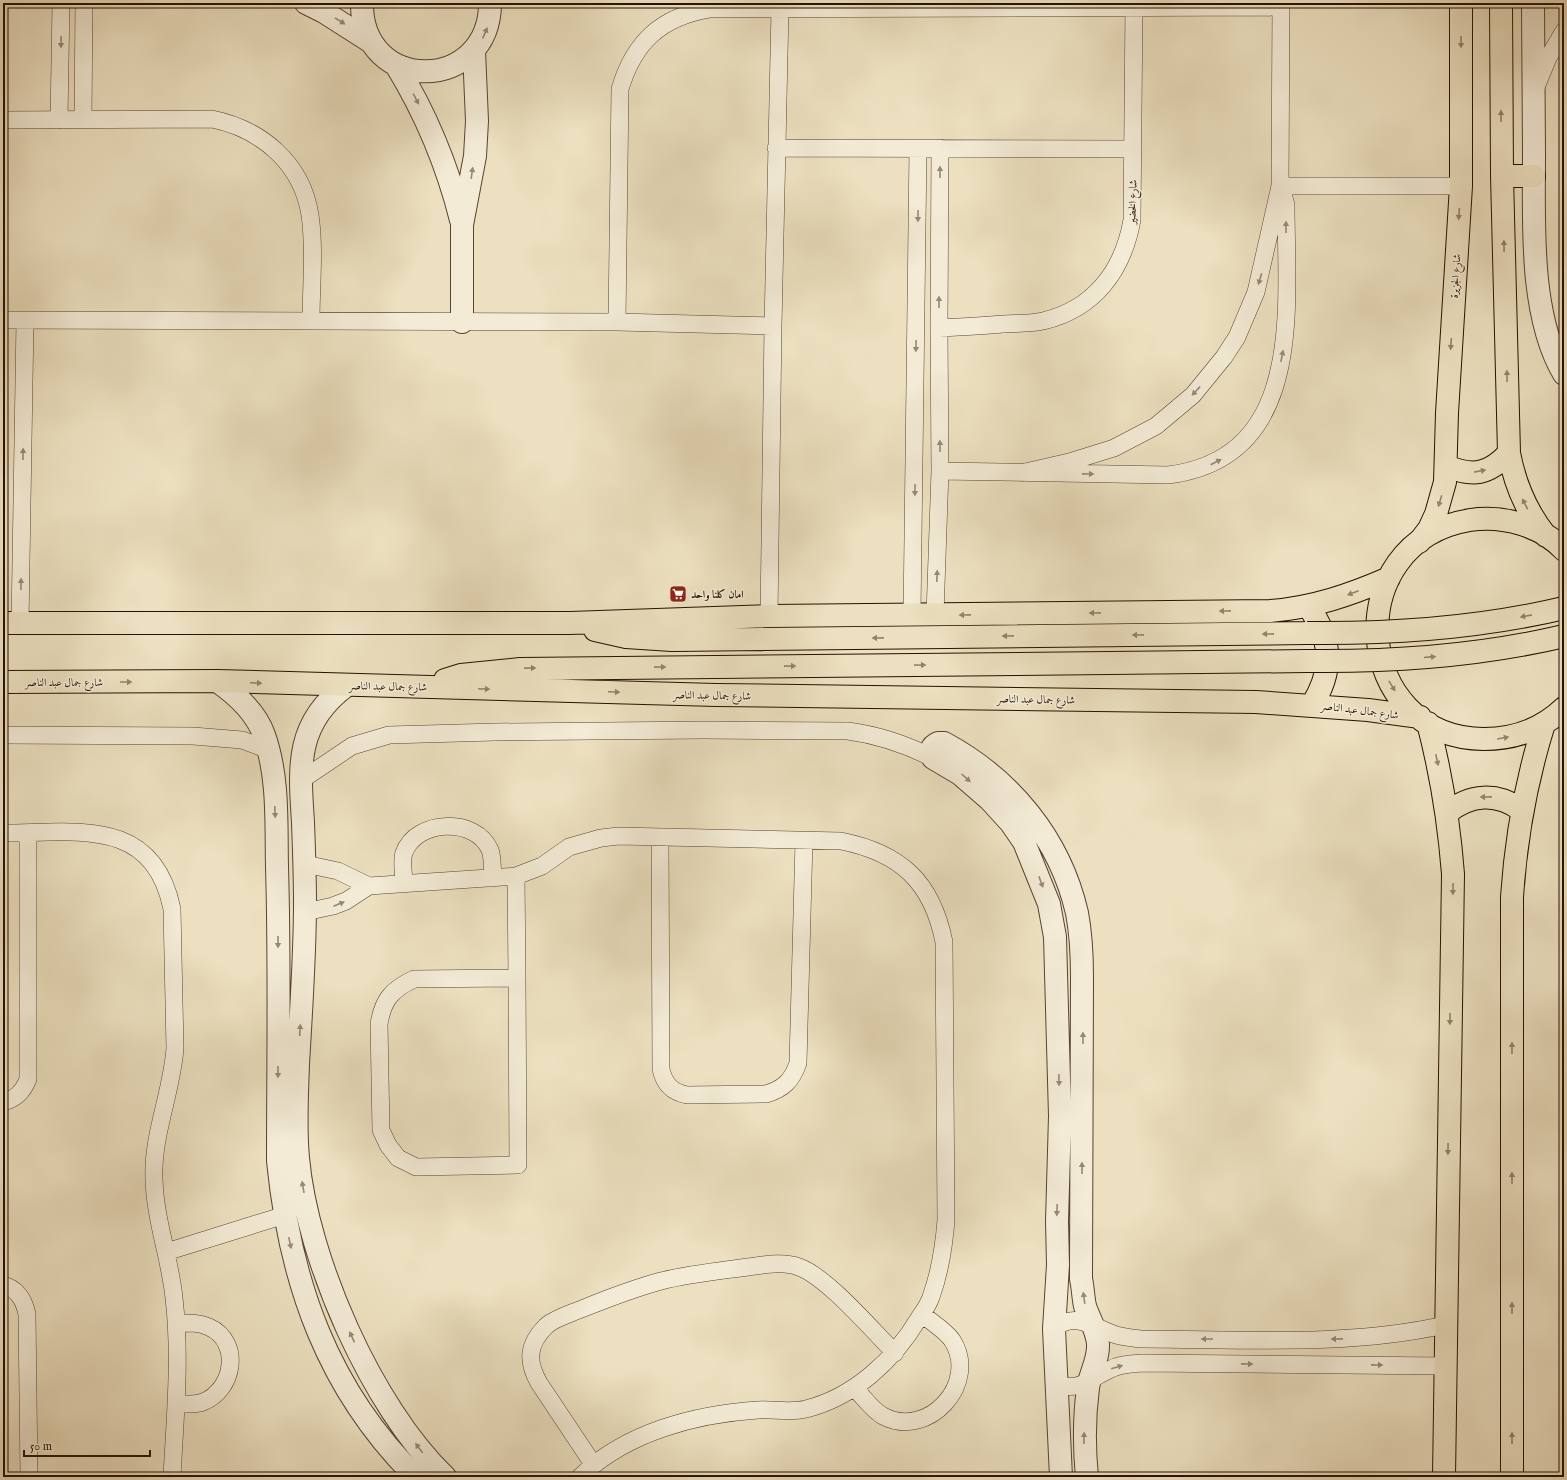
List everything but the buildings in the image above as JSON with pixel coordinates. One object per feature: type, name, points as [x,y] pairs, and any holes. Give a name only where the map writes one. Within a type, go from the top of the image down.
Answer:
[{"type":"main road","name":"شارع الجزيرة","points":[[1419,542],[1429,529],[1436,514],[1443,493],[1446,466],[1447,413],[1461,186],[1461,3]]},
{"type":"main road","points":[[1501,3],[1502,176],[1509,454],[1518,488],[1525,505],[1559,544]]},
{"type":"main road","points":[[1502,176],[1534,176]]},
{"type":"main road","points":[[1446,466],[1462,473],[1480,473],[1496,466],[1509,454]]},
{"type":"main road","points":[[1559,544],[1526,526],[1512,522],[1482,518],[1459,522],[1438,530],[1419,542],[1402,558],[1389,578],[1380,598],[1376,620],[1377,642],[1380,657],[1391,684],[1404,702],[1424,720],[1450,733],[1473,739],[1498,739],[1522,734],[1544,724],[1564,708]]},
{"type":"main road","points":[[12,623],[570,623],[769,616],[1270,611],[1308,606],[1338,598],[1389,578]]},
{"type":"main road","points":[[1308,606],[1322,629],[1328,655],[1324,681],[1312,705]]},
{"type":"main road","points":[[570,623],[626,637],[672,640],[1362,633],[1430,630],[1511,619],[1564,608]]},
{"type":"main road","points":[[423,687],[461,675],[520,669],[1348,661],[1433,657],[1502,648],[1564,636]]},
{"type":"main road","name":"شارع جمال عبد الناصر","points":[[3,682],[217,682],[716,695],[1256,702],[1368,710],[1424,720]]},
{"type":"main road","points":[[1424,720],[1437,760],[1447,813],[1453,874],[1444,1366],[1444,1477]]},
{"type":"main road","points":[[1512,1477],[1512,897],[1517,838],[1522,810],[1535,752],[1544,724]]},
{"type":"main road","points":[[1447,813],[1464,801],[1484,797],[1504,800],[1522,810]]},
{"type":"street","points":[[59,120],[61,3]]},
{"type":"street","points":[[83,120],[84,3]]},
{"type":"street","points":[[306,3],[324,12],[371,42],[382,55],[396,65],[424,72],[452,67],[474,51],[485,35],[490,17],[490,3]]},
{"type":"street","points":[[362,3],[362,19],[371,42]]},
{"type":"street","points":[[1533,3],[1534,176],[1538,289],[1543,322],[1564,374]]},
{"type":"street","points":[[617,322],[620,89],[625,71],[644,40],[658,28],[674,18],[691,12],[709,9],[780,9],[913,5],[1134,7],[1280,5],[1280,186],[1263,269],[1248,315],[1224,357],[1197,390],[1156,426],[1114,448],[1045,468],[1021,473]]},
{"type":"street","name":"شارع الخضير","points":[[939,328],[1042,321],[1059,316],[1091,298],[1115,271],[1129,238],[1132,220],[1134,7]]},
{"type":"street","points":[[769,616],[776,148],[780,9]]},
{"type":"street","points":[[1534,93],[1548,58],[1564,31]]},
{"type":"street","points":[[462,322],[462,225],[470,191],[475,149],[477,86],[474,51]]},
{"type":"street","points":[[396,65],[414,95],[435,139],[454,191],[462,225]]},
{"type":"street","points":[[3,120],[212,120],[240,127],[266,141],[287,162],[302,187],[310,215],[311,321]]},
{"type":"street","points":[[776,148],[1133,149]]},
{"type":"street","points":[[935,615],[940,471],[940,148]]},
{"type":"street","points":[[912,615],[918,149]]},
{"type":"street","points":[[1280,186],[1461,186]]},
{"type":"street","points":[[940,471],[1168,475],[1186,473],[1204,468],[1235,450],[1248,438],[1259,424],[1269,401],[1283,354],[1286,329],[1286,205],[1280,186]]},
{"type":"street","points":[[3,320],[617,322],[773,326]]},
{"type":"street","points":[[12,623],[25,321]]},
{"type":"street","points":[[217,682],[232,691],[255,717],[264,733],[269,750],[274,784],[288,1160],[285,1215],[290,1243],[300,1282],[326,1351],[341,1378],[374,1429],[416,1477]]},
{"type":"street","points":[[347,685],[326,703],[311,725],[302,750],[300,781],[305,864],[305,912],[296,1116],[288,1160],[306,1204],[316,1244],[335,1299],[354,1342],[384,1397],[402,1424],[430,1463],[445,1477]]},
{"type":"street","points":[[300,781],[352,746],[389,735],[697,730],[848,731],[871,734],[908,745],[960,774],[990,800],[1011,823],[1024,842],[1049,904],[1055,937],[1060,1116],[1057,1221],[1058,1265],[1054,1328],[1061,1477]]},
{"type":"street","points":[[3,735],[199,736],[242,740],[269,750]]},
{"type":"street","points":[[933,758],[931,751],[932,747],[938,743],[944,743],[981,765],[998,779],[1016,798],[1051,848],[1064,874],[1077,914],[1082,950],[1083,1051],[1081,1279],[1085,1305],[1098,1342],[1098,1354],[1089,1381],[1085,1407],[1084,1442],[1087,1477]]},
{"type":"street","points":[[274,784],[277,779],[287,774],[292,775],[300,781]]},
{"type":"street","points":[[404,884],[404,853],[412,841],[424,832],[438,826],[453,826],[468,830],[480,838],[490,850],[493,878]]},
{"type":"street","points":[[3,832],[97,833],[116,837],[133,846],[148,858],[160,873],[168,890],[172,909],[175,1048],[155,1157],[154,1179],[156,1209],[166,1252],[173,1292],[176,1323],[176,1404],[172,1477]]},
{"type":"street","points":[[3,1102],[15,1098],[24,1089],[28,1079],[28,833]]},
{"type":"street","points":[[305,864],[338,872],[369,886],[516,876],[542,866],[569,848],[601,838],[619,836],[841,841],[864,846],[884,854],[903,866],[919,881],[931,900],[940,920],[944,942],[946,1220],[941,1260],[931,1299],[911,1333],[895,1353],[854,1388],[817,1406],[795,1411],[759,1410],[712,1416],[666,1427],[624,1445],[593,1464],[580,1477]]},
{"type":"street","points":[[660,837],[661,1069],[667,1084],[679,1093],[687,1095],[766,1094],[777,1091],[787,1084],[794,1075],[798,1063],[804,841]]},
{"type":"street","points":[[516,876],[517,978],[518,1165],[416,1167],[398,1158],[388,1145],[381,1130],[380,1114],[380,1024],[382,1009],[389,996],[400,986],[414,980],[429,978],[517,978]]},
{"type":"street","points":[[278,912],[305,912],[333,906],[346,901],[369,886]]},
{"type":"street","points":[[166,1252],[285,1215]]},
{"type":"street","points":[[593,1464],[539,1384],[532,1370],[530,1357],[535,1340],[547,1326],[568,1314],[622,1293],[661,1281],[712,1272],[781,1264],[798,1266],[813,1274],[826,1284],[895,1353]]},
{"type":"street","points":[[3,1285],[14,1290],[21,1296],[27,1314],[29,1477]]},
{"type":"street","points":[[854,1388],[882,1415],[896,1420],[912,1421],[927,1417],[940,1409],[951,1398],[957,1384],[960,1368],[958,1353],[951,1339],[922,1314]]},
{"type":"street","points":[[1054,1328],[1073,1319],[1081,1320],[1115,1335],[1141,1339],[1321,1339],[1384,1336],[1445,1325]]},
{"type":"street","points":[[176,1323],[198,1323],[211,1328],[221,1336],[228,1348],[231,1361],[229,1375],[223,1387],[214,1397],[202,1402],[176,1404]]},
{"type":"street","points":[[1056,1383],[1072,1388],[1089,1381],[1112,1368],[1142,1363],[1444,1366]]},
{"type":"place","name":"امان كلنا واحد","points":[[678,594]]}]
